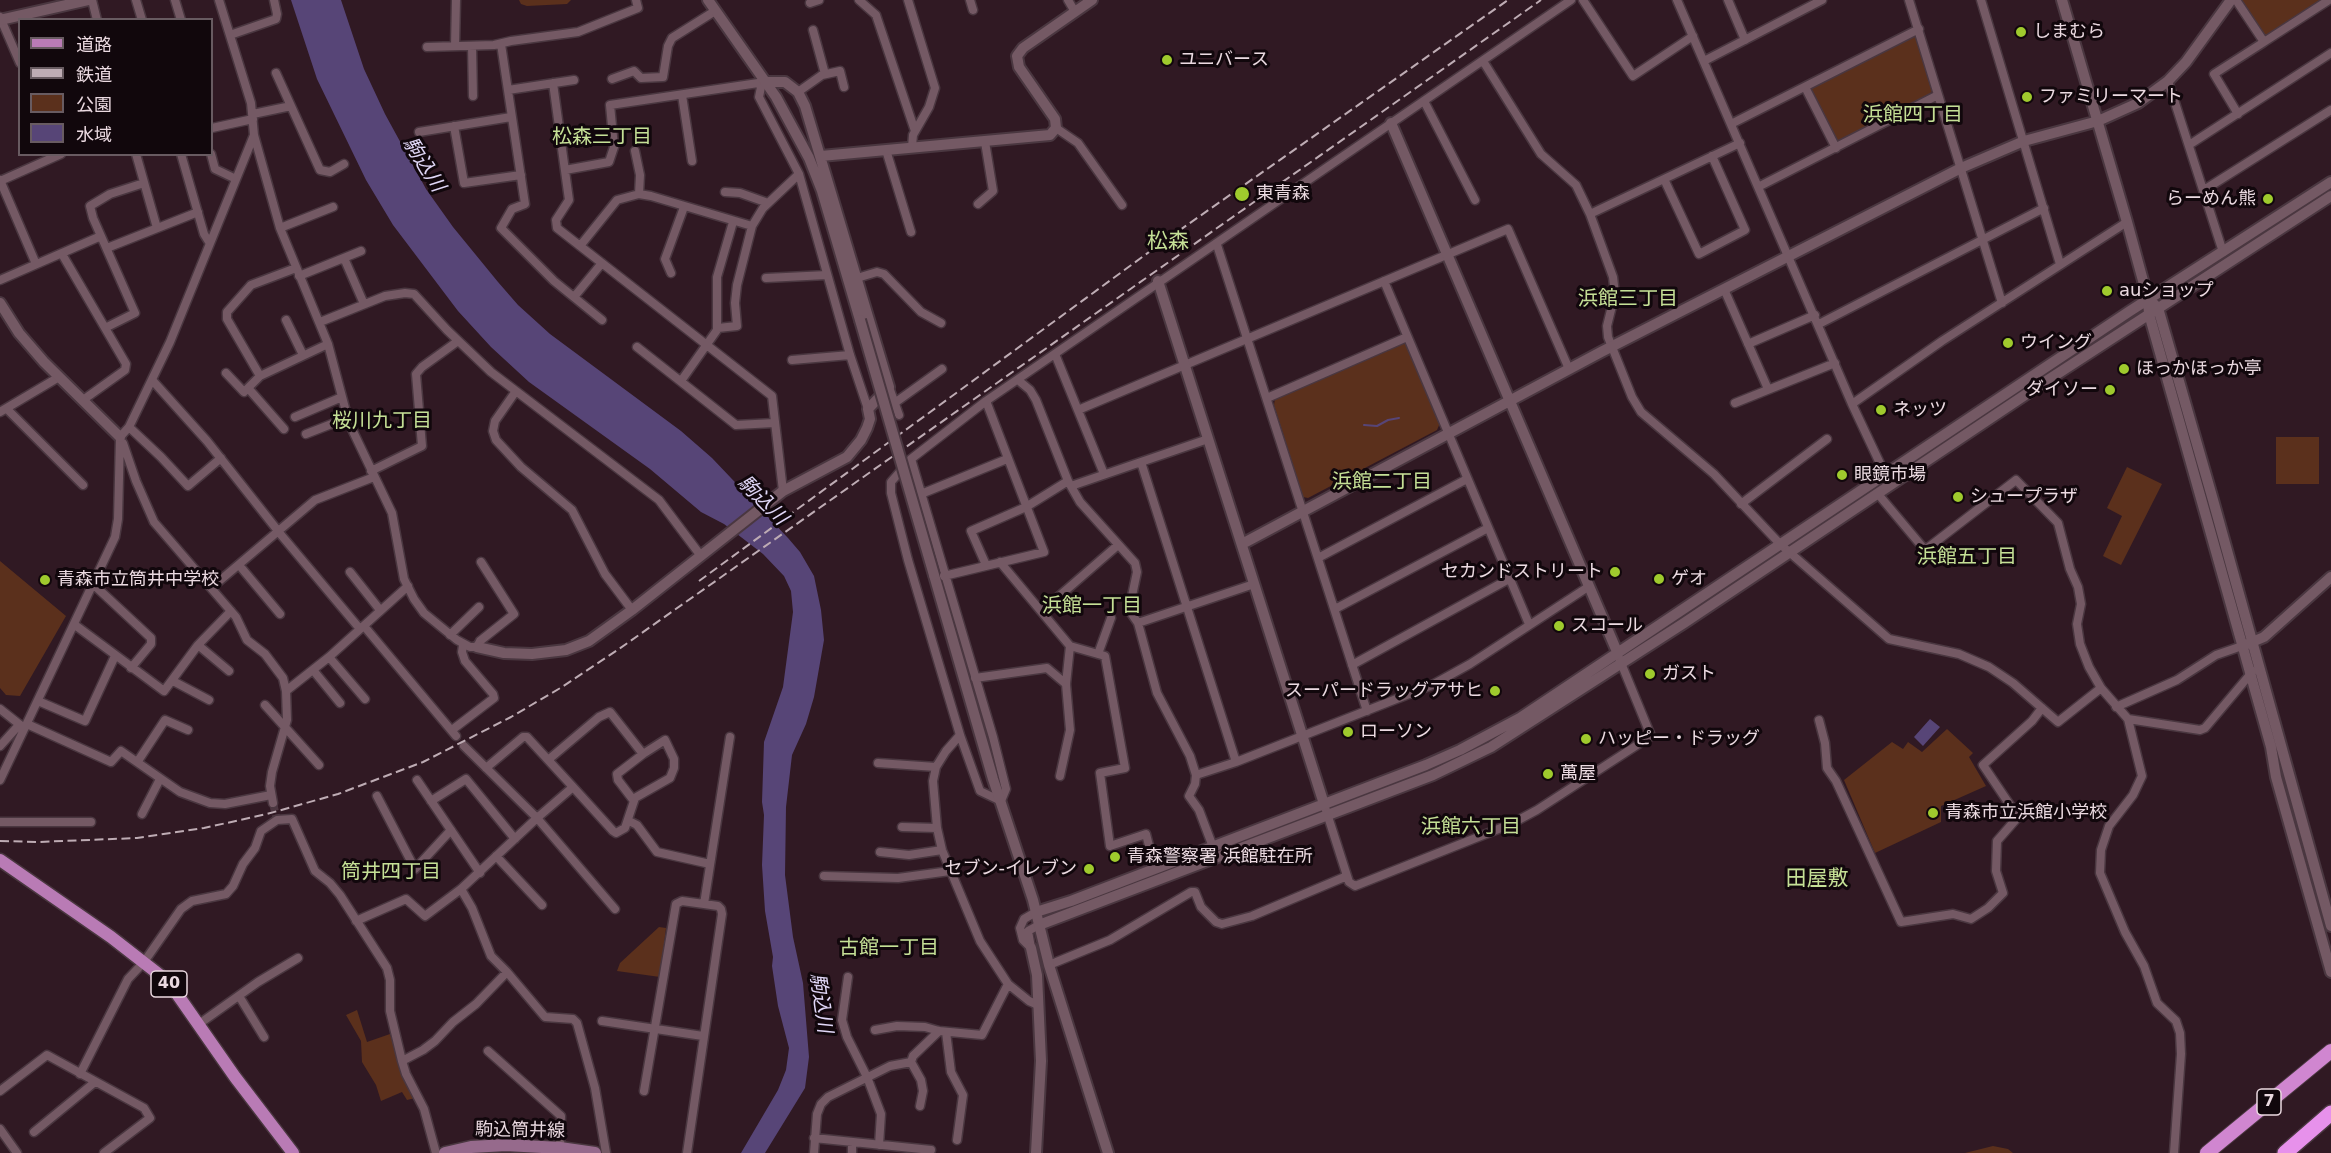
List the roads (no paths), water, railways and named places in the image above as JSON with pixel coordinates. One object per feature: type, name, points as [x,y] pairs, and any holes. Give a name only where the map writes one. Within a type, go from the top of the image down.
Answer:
[{"type":"highway","name":"7","points":[[2207,1153],[2331,1051]]},
{"type":"highway","points":[[2284,1153],[2331,1113]]},
{"type":"main road","name":"40","points":[[0,860],[144,962],[176,991],[235,1077],[293,1153]]},
{"type":"main road","name":"駒込筒井線","points":[[445,1153],[471,1147],[489,1146],[560,1148],[595,1153]]},
{"type":"street","points":[[18,59],[0,19],[44,15],[90,0],[97,18]]},
{"type":"street","points":[[136,0],[141,18]]},
{"type":"street","points":[[175,0],[180,18]]},
{"type":"street","points":[[219,0],[253,116],[254,135],[280,228],[328,344],[347,418],[392,513],[402,570],[408,586],[424,613],[463,645],[523,654],[566,650],[589,640],[633,610],[783,491],[841,462],[851,453],[867,428],[870,419],[868,409],[850,355],[799,174],[761,101],[759,93],[765,82]]},
{"type":"street","points":[[230,35],[276,19],[274,0]]},
{"type":"street","points":[[455,46],[456,0]]},
{"type":"street","points":[[427,47],[501,44],[585,30],[638,8],[636,0]]},
{"type":"street","points":[[708,0],[790,120],[817,177],[939,576],[1001,801],[1036,912],[1049,965],[1108,1153]]},
{"type":"street","points":[[859,0],[876,15],[915,131]]},
{"type":"street","points":[[908,0],[935,88],[929,107],[915,131],[912,147]]},
{"type":"street","points":[[970,0],[973,10]]},
{"type":"street","points":[[1068,0],[1075,12]]},
{"type":"street","points":[[821,156],[1046,136],[1053,133],[1056,128],[1055,119],[1019,67],[1017,58],[1023,48],[1092,0]]},
{"type":"street","points":[[1001,801],[980,791],[960,735],[908,560],[891,493],[891,482],[911,459],[986,401],[1158,281],[1169,277],[1217,245],[1571,0]]},
{"type":"street","points":[[1583,0],[1633,76],[1693,36]]},
{"type":"street","points":[[1677,0],[1852,404],[1885,474]]},
{"type":"street","points":[[1728,0],[1745,40]]},
{"type":"street","points":[[1704,61],[1822,0]]},
{"type":"street","points":[[1909,0],[2002,303]]},
{"type":"street","points":[[1981,0],[2060,264]]},
{"type":"street","points":[[1242,544],[1569,369],[1961,168],[2024,141],[2098,121],[2138,103],[2168,81],[2186,62],[2233,0],[2264,42]]},
{"type":"street","points":[[2238,114],[2214,74],[2329,0]]},
{"type":"street","points":[[2062,1],[2148,299],[2213,500],[2254,670],[2331,926]]},
{"type":"street","points":[[612,80],[633,70],[641,78],[663,77],[668,46],[672,38],[715,11]]},
{"type":"street","points":[[1731,124],[1919,29]]},
{"type":"street","points":[[813,30],[825,74]]},
{"type":"street","points":[[501,44],[525,204],[512,209],[501,228],[537,265],[602,320]]},
{"type":"street","points":[[472,46],[472,96]]},
{"type":"street","points":[[2189,145],[2331,53]]},
{"type":"street","points":[[1483,62],[1541,154],[1576,185],[1590,214],[1613,277],[1615,294],[1607,326],[1608,337],[1632,397],[1641,412],[1714,474],[1780,544],[1871,626],[1889,639],[1959,654],[1979,663],[2013,682],[2058,722],[2101,688]]},
{"type":"street","points":[[798,92],[825,74],[840,70],[844,87]]},
{"type":"street","points":[[276,73],[320,170],[330,172],[344,164]]},
{"type":"street","points":[[508,90],[573,80]]},
{"type":"street","points":[[2168,81],[2223,252]]},
{"type":"street","points":[[565,170],[609,162],[614,147],[610,105],[765,82],[785,82],[798,92],[805,105],[899,415]]},
{"type":"street","points":[[553,83],[569,202],[556,220],[557,228],[772,396],[783,491]]},
{"type":"street","points":[[1804,87],[1836,148]]},
{"type":"street","points":[[682,95],[692,161]]},
{"type":"street","points":[[1758,188],[1938,95]]},
{"type":"street","points":[[1424,101],[1475,200]]},
{"type":"street","points":[[213,128],[291,106]]},
{"type":"street","points":[[2204,190],[2331,110]]},
{"type":"street","points":[[418,132],[511,117]]},
{"type":"street","points":[[1158,281],[1347,876],[1352,885],[1360,886],[1511,824],[1651,736],[1391,123]]},
{"type":"street","points":[[454,126],[464,183],[521,175]]},
{"type":"street","points":[[1056,128],[1078,143],[1122,205]]},
{"type":"street","points":[[0,780],[23,725],[38,701],[94,585],[116,532],[120,437],[129,427],[153,381],[254,135]]},
{"type":"street","points":[[978,204],[993,191],[985,142]]},
{"type":"street","points":[[1590,214],[1740,143]]},
{"type":"street","points":[[886,150],[911,232]]},
{"type":"street","points":[[635,151],[640,176],[639,194]]},
{"type":"street","points":[[36,264],[0,181],[56,156]]},
{"type":"street","points":[[137,156],[157,228]]},
{"type":"street","points":[[182,156],[204,234],[209,242]]},
{"type":"street","points":[[212,156],[214,169],[236,179]]},
{"type":"street","points":[[1664,178],[1699,254],[1745,230],[1712,156]]},
{"type":"street","points":[[718,328],[737,326],[736,291],[752,226],[768,203],[799,174]]},
{"type":"street","points":[[1036,1153],[1041,1061],[1037,967],[1028,931],[1433,775],[1491,747],[1780,544],[2148,299],[2331,182]]},
{"type":"street","points":[[105,328],[135,313],[91,212],[91,204],[110,194],[144,183]]},
{"type":"street","points":[[725,192],[740,193],[768,203]]},
{"type":"street","points":[[580,246],[617,200],[639,194],[752,226]]},
{"type":"street","points":[[1031,948],[1023,940],[1020,928],[1024,919],[1036,912],[1213,847],[1460,750],[1520,718],[1790,552],[2331,196]]},
{"type":"street","points":[[280,228],[333,207]]},
{"type":"street","points":[[671,273],[665,259],[684,207]]},
{"type":"street","points":[[1748,344],[1817,320],[2044,208]]},
{"type":"street","points":[[107,248],[198,212]]},
{"type":"street","points":[[681,381],[708,346],[718,328],[717,277],[733,222]]},
{"type":"street","points":[[1852,404],[1942,341],[2127,222]]},
{"type":"street","points":[[1078,410],[1508,229],[1569,369]]},
{"type":"street","points":[[0,280],[101,236]]},
{"type":"street","points":[[1217,245],[1367,711]]},
{"type":"street","points":[[260,376],[226,319],[226,312],[251,285],[361,251]]},
{"type":"street","points":[[62,254],[126,367],[83,400]]},
{"type":"street","points":[[344,258],[364,304]]},
{"type":"street","points":[[574,297],[602,263]]},
{"type":"street","points":[[857,278],[877,272],[884,274],[921,312],[941,323]]},
{"type":"street","points":[[766,278],[827,275]]},
{"type":"street","points":[[1384,281],[1529,624]]},
{"type":"street","points":[[1724,289],[1768,389]]},
{"type":"street","points":[[320,322],[392,294],[414,294],[458,341],[516,392],[659,500],[701,556]]},
{"type":"street","points":[[0,303],[19,333],[59,377],[120,437],[154,522],[231,611],[247,640],[277,669],[286,691],[285,728],[274,759],[272,799],[225,804],[210,803],[180,792],[121,751],[111,762],[23,725],[0,709]]},
{"type":"street","points":[[286,320],[303,355]]},
{"type":"street","points":[[1267,398],[1407,337]]},
{"type":"street","points":[[212,588],[319,497],[372,474],[422,446],[416,374],[458,341]]},
{"type":"street","points":[[226,374],[242,392],[260,376],[328,344]]},
{"type":"street","points":[[637,347],[736,424],[774,423]]},
{"type":"street","points":[[1055,354],[1104,474]]},
{"type":"street","points":[[792,360],[850,355]]},
{"type":"street","points":[[1736,403],[1835,363]]},
{"type":"street","points":[[896,402],[942,369]]},
{"type":"street","points":[[59,377],[4,411],[83,485]]},
{"type":"street","points":[[1018,380],[1030,390],[1036,400],[1069,483],[1080,502],[1135,563],[1137,573],[1129,610],[1138,623],[1157,693],[1190,756],[1196,775],[1195,784],[1189,796],[1199,810],[1213,847]]},
{"type":"street","points":[[153,381],[221,458],[278,531],[454,733],[493,700],[494,696],[465,661],[462,652],[463,645]]},
{"type":"street","points":[[868,409],[889,387]]},
{"type":"street","points":[[248,388],[284,429]]},
{"type":"street","points":[[516,392],[497,417],[493,431],[496,440],[513,460],[572,510],[605,574],[633,610]]},
{"type":"street","points":[[295,417],[342,397]]},
{"type":"street","points":[[939,576],[1044,552],[986,401]]},
{"type":"street","points":[[306,434],[347,418]]},
{"type":"street","points":[[129,427],[188,486],[221,458]]},
{"type":"street","points":[[986,565],[971,531],[1026,507],[1069,483],[1104,474],[1208,439]]},
{"type":"street","points":[[1741,504],[1827,439]]},
{"type":"street","points":[[911,459],[939,576],[975,678],[1006,789],[1001,801]]},
{"type":"street","points":[[921,494],[1007,459]]},
{"type":"street","points":[[1141,462],[1236,762]]},
{"type":"street","points":[[1318,558],[1467,479]]},
{"type":"street","points":[[1878,494],[1924,550],[2016,480],[2058,523],[2070,569],[2078,588],[2080,604],[2077,624],[2080,644],[2101,688],[2128,719],[2142,776],[2133,795],[2109,826],[2101,850],[2100,873],[2125,932],[2144,966],[2157,1003],[2176,1021],[2180,1033],[2181,1054],[2174,1153]]},
{"type":"street","points":[[1335,609],[1488,528]]},
{"type":"street","points":[[1042,611],[1118,545]]},
{"type":"street","points":[[477,647],[480,641],[514,614],[481,562]]},
{"type":"street","points":[[1000,562],[1070,646],[1105,656],[1125,768],[1100,773],[1110,846],[1146,834],[1155,869]]},
{"type":"street","points":[[239,565],[280,614]]},
{"type":"street","points":[[350,572],[380,610]]},
{"type":"street","points":[[2116,707],[2177,680],[2216,655],[2264,637],[2331,577]]},
{"type":"street","points":[[1352,665],[1509,579]]},
{"type":"street","points":[[1138,623],[1254,584]]},
{"type":"street","points":[[94,585],[151,638],[151,644],[131,668]]},
{"type":"street","points":[[286,691],[329,657],[408,586]]},
{"type":"street","points":[[1196,775],[1236,762],[1432,685],[1470,664],[1588,587]]},
{"type":"street","points":[[450,635],[479,608]]},
{"type":"street","points":[[75,625],[164,692],[198,645],[231,611]]},
{"type":"street","points":[[1098,654],[1111,618]]},
{"type":"street","points":[[198,645],[229,671]]},
{"type":"street","points":[[1060,776],[1070,729],[1066,684],[1070,646]]},
{"type":"street","points":[[38,701],[85,721],[115,656]]},
{"type":"street","points":[[329,657],[365,699]]},
{"type":"street","points":[[975,678],[1047,668],[1066,684]]},
{"type":"street","points":[[313,670],[340,702]]},
{"type":"street","points":[[2128,719],[2200,730],[2205,728],[2254,670]]},
{"type":"street","points":[[2254,670],[2277,777],[2331,972]]},
{"type":"street","points":[[173,681],[209,700]]},
{"type":"street","points":[[265,705],[319,765]]},
{"type":"street","points":[[1819,720],[1827,768],[1836,781],[1901,922],[1953,914],[1971,919],[1988,908],[2003,893],[1996,871],[1997,842],[2018,817],[1983,765],[2032,721],[2042,708]]},
{"type":"street","points":[[548,760],[599,717],[610,712],[643,754]]},
{"type":"street","points":[[138,761],[165,720],[188,729]]},
{"type":"street","points":[[0,746],[23,725]]},
{"type":"street","points":[[960,735],[936,767],[933,781],[937,828],[942,850],[980,941],[1008,984],[1029,1001],[1038,1005]]},
{"type":"street","points":[[486,768],[523,737],[527,737],[613,831],[620,832],[629,821],[633,799],[618,780],[617,774],[665,740],[674,759],[674,768],[670,778],[633,799]]},
{"type":"street","points":[[704,904],[730,738]]},
{"type":"street","points":[[464,746],[537,819],[615,909]]},
{"type":"street","points":[[878,763],[936,767]]},
{"type":"street","points":[[142,814],[160,779]]},
{"type":"street","points":[[431,801],[466,779],[515,839]]},
{"type":"street","points":[[417,780],[480,873]]},
{"type":"street","points":[[356,921],[406,898],[425,916],[461,890],[573,787]]},
{"type":"street","points":[[377,796],[415,869],[451,830]]},
{"type":"street","points":[[80,1074],[128,979],[144,962],[186,905],[192,901],[219,897],[230,891],[243,864],[255,848],[261,831],[276,818],[292,819],[315,871],[330,883],[387,968],[390,980],[390,1011],[402,1061],[424,1109],[436,1153]]},
{"type":"street","points":[[629,821],[637,825],[657,852],[710,864]]},
{"type":"street","points":[[0,822],[91,822]]},
{"type":"street","points":[[902,827],[937,828]]},
{"type":"street","points":[[880,852],[909,855],[942,850]]},
{"type":"street","points":[[496,856],[542,905]]},
{"type":"street","points":[[824,876],[898,878],[950,871]]},
{"type":"street","points":[[1049,965],[1110,940],[1191,892],[1195,892],[1201,907],[1216,922],[1222,924],[1252,916],[1347,876]]},
{"type":"street","points":[[461,890],[472,908],[491,956],[545,1017],[573,1019],[577,1023],[596,1088],[606,1153]]},
{"type":"street","points":[[644,1091],[676,904],[682,901],[718,906],[722,914],[687,1153]]},
{"type":"street","points":[[199,1024],[298,958]]},
{"type":"street","points":[[402,1061],[435,1041],[507,972]]},
{"type":"street","points":[[848,977],[843,1020],[847,1037],[867,1077],[880,1114],[879,1145]]},
{"type":"street","points":[[875,1029],[897,1026],[925,1027],[982,1035],[1008,984]]},
{"type":"street","points":[[239,996],[264,1037]]},
{"type":"street","points":[[602,1021],[704,1036]]},
{"type":"street","points":[[920,1106],[923,1091],[921,1080],[911,1062],[913,1056],[943,1031]]},
{"type":"street","points":[[943,1031],[951,1072],[963,1095],[957,1140]]},
{"type":"street","points":[[488,1051],[561,1116],[560,1148]]},
{"type":"street","points":[[0,1091],[47,1055],[144,1108],[150,1118],[104,1153]]},
{"type":"street","points":[[814,1153],[817,1114],[821,1104],[828,1097],[890,1066],[911,1062]]},
{"type":"street","points":[[33,1132],[95,1082]]},
{"type":"street","points":[[0,1129],[17,1153]]},
{"type":"street","points":[[814,1138],[879,1145],[895,1150],[931,1150]]},
{"type":"street","points":[[852,1142],[852,1153]]},
{"type":"water","points":[[291,0],[341,0],[364,69],[385,114],[426,189],[453,227],[498,282],[518,305],[550,334],[681,431],[712,458],[788,538],[800,552],[814,576],[824,640],[814,697],[806,724],[792,755],[786,807],[785,875],[793,937],[803,983],[809,1057],[805,1088],[765,1153],[741,1153],[778,1090],[786,1070],[789,1048],[778,1006],[765,911],[762,802],[764,742],[783,687],[793,612],[791,591],[784,576],[763,554],[724,524],[701,512],[650,469],[529,382],[491,347],[458,311],[393,225],[366,180],[317,79]]},
{"type":"water","points":[[1930,719],[1940,727],[1923,746],[1914,737]]},
{"type":"waterway","points":[[1364,425],[1377,426],[1388,420],[1399,418]]},
{"type":"tunnel","points":[[273,803],[276,816]]},
{"type":"railway","points":[[699,581],[1160,244],[1508,0]]},
{"type":"railway","points":[[0,841],[38,842],[137,838],[204,828],[267,814],[338,794],[423,762],[511,717],[619,649],[1541,0]]},
{"type":"place","name":"しまむら","points":[[2021,32]]},
{"type":"place","name":"ユニバース","points":[[1167,60]]},
{"type":"place","name":"ファミリーマート","points":[[2027,97]]},
{"type":"place","name":"東青森","points":[[1242,194]]},
{"type":"place","name":"らーめん熊","points":[[2268,199]]},
{"type":"place","name":"auショップ","points":[[2107,291]]},
{"type":"place","name":"ウイング","points":[[2008,343]]},
{"type":"place","name":"ほっかほっか亭","points":[[2124,369]]},
{"type":"place","name":"ダイソー","points":[[2110,390]]},
{"type":"place","name":"ネッツ","points":[[1881,410]]},
{"type":"place","name":"眼鏡市場","points":[[1842,475]]},
{"type":"place","name":"シュープラザ","points":[[1958,497]]},
{"type":"place","name":"セカンドストリート","points":[[1615,572]]},
{"type":"place","name":"ゲオ","points":[[1659,579]]},
{"type":"place","name":"青森市立筒井中学校","points":[[45,580]]},
{"type":"place","name":"スコール","points":[[1559,626]]},
{"type":"place","name":"ガスト","points":[[1650,674]]},
{"type":"place","name":"スーパードラッグアサヒ","points":[[1495,691]]},
{"type":"place","name":"ローソン","points":[[1348,732]]},
{"type":"place","name":"ハッピー・ドラッグ","points":[[1586,739]]},
{"type":"place","name":"萬屋","points":[[1548,774]]},
{"type":"place","name":"青森市立浜館小学校","points":[[1933,813]]},
{"type":"place","name":"青森警察署 浜館駐在所","points":[[1115,857]]},
{"type":"place","name":"セブン-イレブン","points":[[1089,869]]},
{"type":"district","name":"浜館四丁目","points":[[1913,116]]},
{"type":"district","name":"松森三丁目","points":[[602,138]]},
{"type":"district","name":"松森","points":[[1168,243]]},
{"type":"district","name":"浜館三丁目","points":[[1628,300]]},
{"type":"district","name":"桜川九丁目","points":[[382,422]]},
{"type":"district","name":"浜館二丁目","points":[[1382,483]]},
{"type":"district","name":"浜館五丁目","points":[[1967,558]]},
{"type":"district","name":"浜館一丁目","points":[[1092,607]]},
{"type":"district","name":"浜館六丁目","points":[[1471,828]]},
{"type":"district","name":"筒井四丁目","points":[[391,873]]},
{"type":"district","name":"田屋敷","points":[[1817,880]]},
{"type":"district","name":"古館一丁目","points":[[889,949]]},
{"type":"water label","name":"駒込川","points":[[423,165]]},
{"type":"water label","name":"駒込川","points":[[762,501]]},
{"type":"water label","name":"駒込川","points":[[820,1003]]}]
